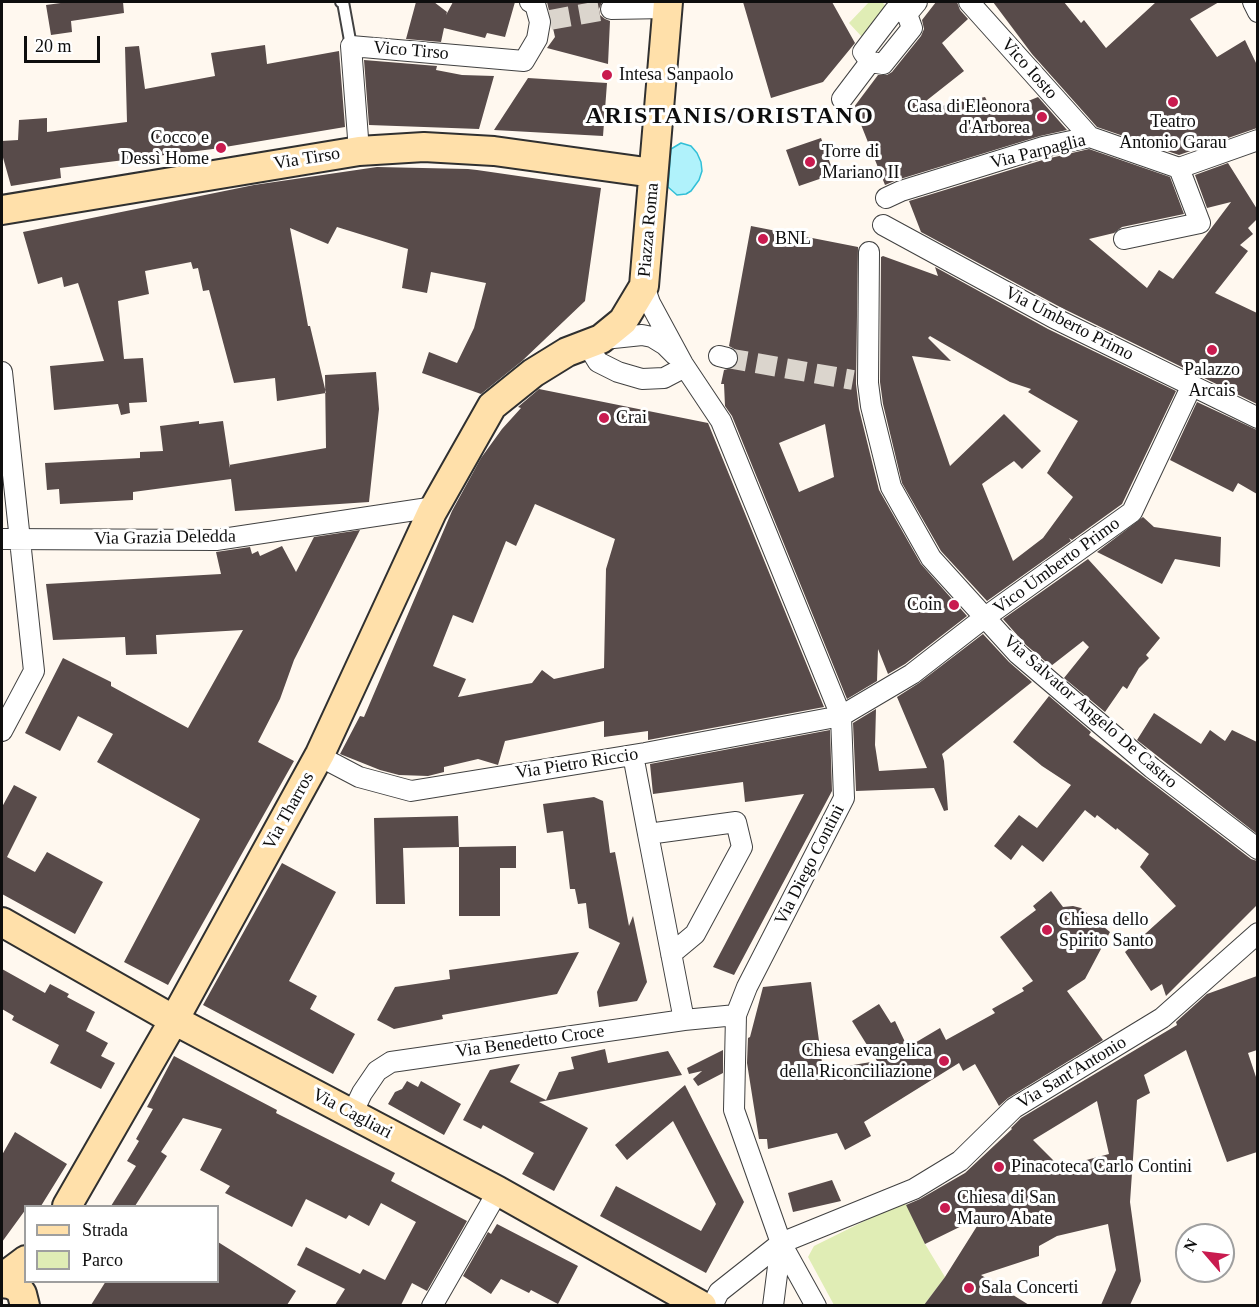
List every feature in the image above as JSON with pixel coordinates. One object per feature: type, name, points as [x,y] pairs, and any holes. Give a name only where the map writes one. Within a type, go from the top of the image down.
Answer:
[{"type":"street","name":"Vico Tirso","points":[[359,151],[351,46],[524,61],[545,21],[535,4],[530,2]]},
{"type":"street","name":"Vico Iosto","points":[[969,2],[1090,137]]},
{"type":"street","name":"Piazza Roma","points":[[611,9],[668,5],[644,286],[650,303],[684,365],[721,421]]},
{"type":"street","points":[[842,99],[870,62],[863,52],[895,10],[912,8]]},
{"type":"street","name":"Via Parpaglia","points":[[886,198],[1043,147],[1090,137],[1179,168]]},
{"type":"street","points":[[1124,239],[1200,223],[1179,168],[1257,140]]},
{"type":"street","name":"Via Tirso","points":[[2,210],[359,151],[423,147],[494,151],[615,168]]},
{"type":"street","name":"Piazza Roma","points":[[615,168],[653,173]]},
{"type":"street","name":"Via Umberto Primo","points":[[883,225],[1054,318],[1257,418]]},
{"type":"street","name":"Via Salvator Angelo De Castro","points":[[869,252],[861,382],[891,487],[931,558],[1018,654],[1152,768],[1257,849]]},
{"type":"street","name":"Piazza Roma","points":[[594,342],[623,321],[644,286]]},
{"type":"street","name":"Piazza Roma","points":[[492,406],[533,373],[567,351],[594,342],[628,335],[652,337],[665,345],[684,365]]},
{"type":"street","points":[[594,342],[598,362],[618,372],[642,379],[664,378],[684,365]]},
{"type":"street","points":[[2,372],[11,539],[34,671],[2,731]]},
{"type":"street","name":"Vico Umberto Primo","points":[[841,716],[912,674],[984,618],[1132,512],[1192,385]]},
{"type":"street","name":"Via Tharros","points":[[68,1205],[174,1020],[319,756],[435,507],[492,406]]},
{"type":"street","name":"Via Diego Contini","points":[[721,421],[841,716],[844,798],[747,987],[736,1015],[734,1110],[781,1243],[816,1305]]},
{"type":"street","name":"Via Grazia Deledda","points":[[11,539],[216,540],[435,507]]},
{"type":"street","name":"Via Pietro Riccio","points":[[319,756],[359,777],[411,791],[633,755],[841,716]]},
{"type":"street","points":[[633,755],[684,1020]]},
{"type":"street","points":[[648,834],[736,822],[742,847],[695,934],[671,954]]},
{"type":"street","name":"Via Cagliari","points":[[2,922],[174,1020],[498,1191],[702,1305]]},
{"type":"street","name":"Via Sant'Antonio","points":[[712,1305],[719,1292],[781,1243],[914,1189],[960,1161],[1014,1108],[1162,1018],[1257,933]]},
{"type":"street","name":"Via Benedetto Croce","points":[[352,1114],[362,1093],[377,1071],[391,1062],[684,1020],[736,1015]]},
{"type":"street","points":[[432,1305],[498,1191]]},
{"type":"street","points":[[773,1305],[781,1243]]},
{"type":"street","points":[[2,1278],[24,1262]]},
{"type":"street","points":[[2,1283],[18,1288],[26,1305]]},
{"type":"street","points":[[26,1305],[32,1283]]},
{"type":"lane","points":[[340,2],[343,2],[351,46]]},
{"type":"green space","points":[[869,2],[882,2],[888,8],[862,37],[849,23]]},
{"type":"green space","points":[[905,1201],[925,1244],[945,1277],[924,1305],[834,1305],[808,1257],[814,1246]]},
{"type":"water","points":[[681,143],[691,146],[697,153],[702,171],[691,191],[677,195],[668,187],[671,149]]},
{"type":"building","points":[[68,2],[123,2],[124,13],[71,21],[72,32],[51,35],[46,5]]},
{"type":"building","points":[[416,2],[434,2],[447,12],[446,15],[453,2],[515,2],[505,37],[487,33],[485,38],[444,28],[441,42],[406,39]]},
{"type":"building","points":[[547,2],[602,2],[599,9],[600,15],[610,21],[608,64],[547,48],[555,37]]},
{"type":"building","points":[[743,2],[832,2],[855,43],[823,82],[771,98]]},
{"type":"building","points":[[936,2],[957,2],[960,10],[968,19],[942,43],[964,71],[912,112],[985,97],[994,115],[1038,97],[1067,130],[1040,136],[885,185],[854,107],[878,75],[887,75],[892,72],[921,36],[924,29],[922,20]]},
{"type":"building","points":[[993,2],[1064,2],[1081,23],[1084,20],[1106,48],[1156,2],[1219,2],[1190,19],[1217,57],[1245,40],[1257,65],[1257,128],[1179,155],[1097,127],[1032,54]]},
{"type":"building","points":[[265,45],[267,64],[339,51],[345,127],[213,149],[60,168],[61,178],[11,186],[2,154],[2,141],[18,140],[19,120],[47,118],[47,132],[127,122],[125,47],[139,46],[145,89],[215,76],[211,53]]},
{"type":"building","points":[[364,60],[437,66],[436,70],[462,75],[494,76],[479,129],[369,125]]},
{"type":"building","points":[[528,78],[607,83],[603,136],[494,130]]},
{"type":"building","name":"Torre di Mariano II","points":[[821,138],[834,174],[799,186],[786,150]]},
{"type":"building","points":[[1089,149],[1170,177],[1184,214],[1122,227],[1114,233],[1089,239],[1147,288],[1159,270],[1173,279],[1231,202],[1207,208],[1195,175],[1228,163],[1257,209],[1257,219],[1248,228],[1253,234],[1240,245],[1248,251],[1215,293],[1257,313],[1257,404],[1060,307],[921,232],[909,201],[1046,159]]},
{"type":"building","points":[[377,167],[468,169],[601,188],[585,301],[522,361],[481,394],[422,373],[429,352],[457,363],[474,328],[486,283],[431,272],[427,293],[402,288],[408,249],[337,227],[328,244],[290,228],[308,326],[310,326],[326,393],[277,401],[275,378],[234,383],[209,290],[203,291],[198,268],[193,269],[191,262],[145,271],[149,294],[118,301],[124,359],[143,358],[147,402],[129,403],[130,413],[121,415],[118,404],[54,410],[50,366],[104,361],[78,283],[64,287],[62,277],[38,284],[23,232],[254,185]]},
{"type":"building","points":[[751,226],[858,247],[856,384],[859,409],[879,490],[921,564],[967,616],[905,664],[888,674],[878,649],[877,681],[847,699],[732,416],[725,406],[724,384],[721,384],[724,370],[735,367],[739,360],[736,350],[729,346]],"holes":[[[825,424],[834,477],[799,492],[779,443]]]},
{"type":"building","points":[[881,257],[938,276],[935,267],[1048,329],[1176,391],[1122,504],[1072,540],[1069,538],[1071,541],[987,601],[941,551],[902,483],[880,382]],"holes":[[[930,336],[1010,382],[1031,389],[1028,392],[1078,421],[1047,473],[1073,497],[1043,538],[1013,561],[982,484],[1014,461],[1022,469],[1041,451],[1004,414],[950,466],[912,356],[951,361],[928,338]]]},
{"type":"building","points":[[376,372],[379,409],[369,502],[235,511],[231,479],[133,492],[133,500],[60,504],[59,489],[47,490],[45,463],[140,458],[140,452],[163,451],[160,426],[199,421],[199,424],[223,421],[230,465],[326,448],[325,375]]},
{"type":"building","points":[[539,389],[708,423],[824,707],[648,740],[648,731],[604,737],[604,721],[505,741],[498,765],[478,759],[444,767],[444,772],[428,776],[399,775],[340,754],[360,716],[364,717],[452,511],[481,458],[521,408],[518,407]],"holes":[[[535,504],[615,539],[606,569],[604,668],[554,679],[542,670],[532,683],[458,697],[466,679],[433,666],[453,615],[473,623],[506,541],[516,546]]]},
{"type":"building","points":[[1197,402],[1257,430],[1257,494],[1238,483],[1233,492],[1170,460]]},
{"type":"building","points":[[1143,517],[1154,527],[1221,537],[1220,567],[1175,559],[1162,584],[1097,552]]},
{"type":"building","points":[[360,530],[294,660],[280,699],[258,742],[294,761],[168,985],[124,962],[200,819],[97,762],[113,734],[78,716],[60,751],[25,733],[63,658],[111,682],[111,686],[188,728],[243,630],[156,635],[157,654],[126,655],[125,637],[53,640],[46,584],[221,574],[216,552],[250,547],[252,554],[258,551],[260,556],[282,546],[296,572],[314,537]]},
{"type":"building","points":[[1088,559],[1160,638],[1146,655],[1149,658],[1139,668],[1127,689],[1123,686],[1105,712],[1064,678],[1089,647],[1083,641],[1051,666],[1026,645],[1003,619]]},
{"type":"building","points":[[983,634],[1009,662],[1032,682],[942,754],[948,810],[944,811],[934,788],[856,791],[853,723],[876,709],[875,745],[879,771],[927,768],[897,697]]},
{"type":"building","points":[[1049,696],[1091,732],[1089,735],[1251,859],[1257,861],[1257,905],[1166,996],[1162,984],[1151,991],[1125,952],[1176,906],[1140,867],[1149,854],[1117,828],[1116,830],[1097,815],[1095,818],[1085,810],[1043,862],[1022,845],[1011,860],[994,846],[1019,815],[1037,828],[1071,785],[1042,766],[1013,742]]},
{"type":"building","points":[[1154,713],[1201,744],[1210,730],[1225,741],[1232,730],[1257,742],[1257,834],[1137,740]]},
{"type":"building","points":[[830,730],[832,791],[734,975],[713,967],[804,794],[745,802],[743,782],[653,794],[650,764]]},
{"type":"building","points":[[14,785],[37,797],[7,857],[35,872],[47,852],[103,882],[75,934],[2,894],[2,807]]},
{"type":"building","points":[[594,797],[603,801],[610,853],[615,852],[629,926],[633,916],[647,982],[637,1001],[599,1007],[597,992],[620,943],[589,928],[586,903],[578,904],[575,889],[570,889],[563,831],[547,833],[543,804]]},
{"type":"building","points":[[458,816],[459,847],[403,848],[405,904],[376,904],[374,818]]},
{"type":"building","points":[[516,846],[516,868],[500,868],[500,916],[459,916],[459,847]]},
{"type":"building","points":[[282,863],[336,892],[289,981],[317,996],[310,1009],[355,1034],[333,1074],[203,1005]]},
{"type":"building","points":[[1051,891],[1063,907],[1081,908],[1110,932],[1085,979],[1067,991],[1103,1040],[1008,1098],[999,1106],[975,1064],[963,1071],[959,1063],[864,1122],[871,1136],[845,1150],[837,1133],[768,1149],[767,1139],[759,1139],[747,1063],[748,1038],[763,987],[811,982],[823,1070],[877,1061],[852,1021],[879,1004],[891,1023],[895,1021],[906,1044],[912,1042],[913,1044],[940,1028],[946,1040],[995,1013],[992,1009],[1024,991],[1022,988],[1033,981],[1000,937],[1036,910],[1033,906]]},
{"type":"building","points":[[579,952],[557,994],[442,1015],[443,1019],[394,1029],[377,1020],[395,987],[450,979],[449,970]]},
{"type":"building","points":[[2,969],[45,993],[50,984],[69,994],[67,997],[95,1012],[86,1031],[108,1043],[101,1056],[115,1063],[101,1089],[50,1063],[59,1045],[12,1020],[14,1016],[2,1009]]},
{"type":"building","points":[[1257,976],[1257,1050],[1248,1053],[1257,1080],[1257,1152],[1227,1162],[1186,1050],[1144,1075],[1150,1093],[1137,1100],[1130,1202],[1141,1281],[1130,1305],[1101,1305],[1116,1270],[1108,1224],[1057,1236],[1039,1246],[1039,1256],[981,1275],[1029,1305],[924,1305],[945,1277],[984,1215],[925,1244],[906,1205],[965,1173],[1021,1118],[1177,1025],[1176,1022],[1207,994]],"holes":[[[1097,1101],[1109,1154],[1060,1167],[1033,1140]]]},
{"type":"building","points":[[605,1049],[608,1063],[668,1051],[682,1075],[539,1102],[588,1128],[554,1191],[522,1174],[534,1153],[483,1125],[481,1129],[463,1120],[490,1070],[520,1064],[510,1082],[546,1100],[559,1072],[574,1069],[571,1057]]},
{"type":"building","points":[[723,1050],[723,1073],[698,1086],[693,1079],[702,1071],[689,1074],[687,1068]]},
{"type":"building","points":[[174,1056],[277,1110],[276,1113],[395,1173],[391,1181],[467,1221],[427,1291],[412,1283],[401,1305],[335,1305],[345,1289],[297,1265],[306,1247],[360,1274],[363,1269],[385,1280],[416,1222],[381,1203],[369,1226],[349,1215],[346,1219],[306,1199],[292,1227],[225,1193],[230,1186],[200,1170],[222,1129],[183,1118],[161,1152],[167,1156],[136,1205],[112,1205],[136,1166],[127,1161],[153,1109],[147,1107]]},
{"type":"building","points":[[407,1081],[418,1087],[421,1081],[461,1104],[444,1135],[388,1104],[395,1092],[402,1089]]},
{"type":"building","points":[[685,1085],[744,1202],[706,1273],[600,1216],[616,1186],[701,1231],[716,1204],[673,1121],[627,1160],[615,1145]]},
{"type":"building","points":[[15,1132],[67,1164],[42,1205],[24,1205],[24,1212],[2,1242],[2,1155]]},
{"type":"building","points":[[832,1180],[841,1201],[793,1212],[788,1193]]},
{"type":"building","points":[[497,1224],[578,1266],[558,1304],[531,1290],[529,1293],[501,1279],[491,1294],[463,1276],[488,1232],[491,1234]]},
{"type":"building","points":[[219,1243],[296,1291],[287,1305],[91,1305],[105,1283],[219,1283]]},
{"type":"tunnel","points":[[550,20],[611,9]]},
{"type":"tunnel","points":[[727,358],[853,380]]},
{"type":"place","name":"Intesa Sanpaolo","points":[[607,75]]},
{"type":"place","name":"Teatro Antonio Garau","points":[[1173,102]]},
{"type":"place","name":"Casa di Eleonora d'Arborea","points":[[1042,117]]},
{"type":"place","name":"Cocco e Dessì Home","points":[[221,148]]},
{"type":"place","name":"Torre di Mariano II","points":[[810,162]]},
{"type":"place","name":"BNL","points":[[763,239]]},
{"type":"place","name":"Palazzo Arcais","points":[[1212,350]]},
{"type":"place","name":"Crai","points":[[604,418]]},
{"type":"place","name":"Coin","points":[[954,605]]},
{"type":"place","name":"Chiesa dello Spirito Santo","points":[[1047,930]]},
{"type":"place","name":"Chiesa evangelica della Riconciliazione","points":[[944,1061]]},
{"type":"place","name":"Pinacoteca Carlo Contini","points":[[999,1167]]},
{"type":"place","name":"Chiesa di San Mauro Abate","points":[[945,1208]]},
{"type":"place","name":"Sala Concerti","points":[[969,1288]]},
{"type":"district","name":"ARISTANIS/ORISTANO","points":[[730,117]]}]
